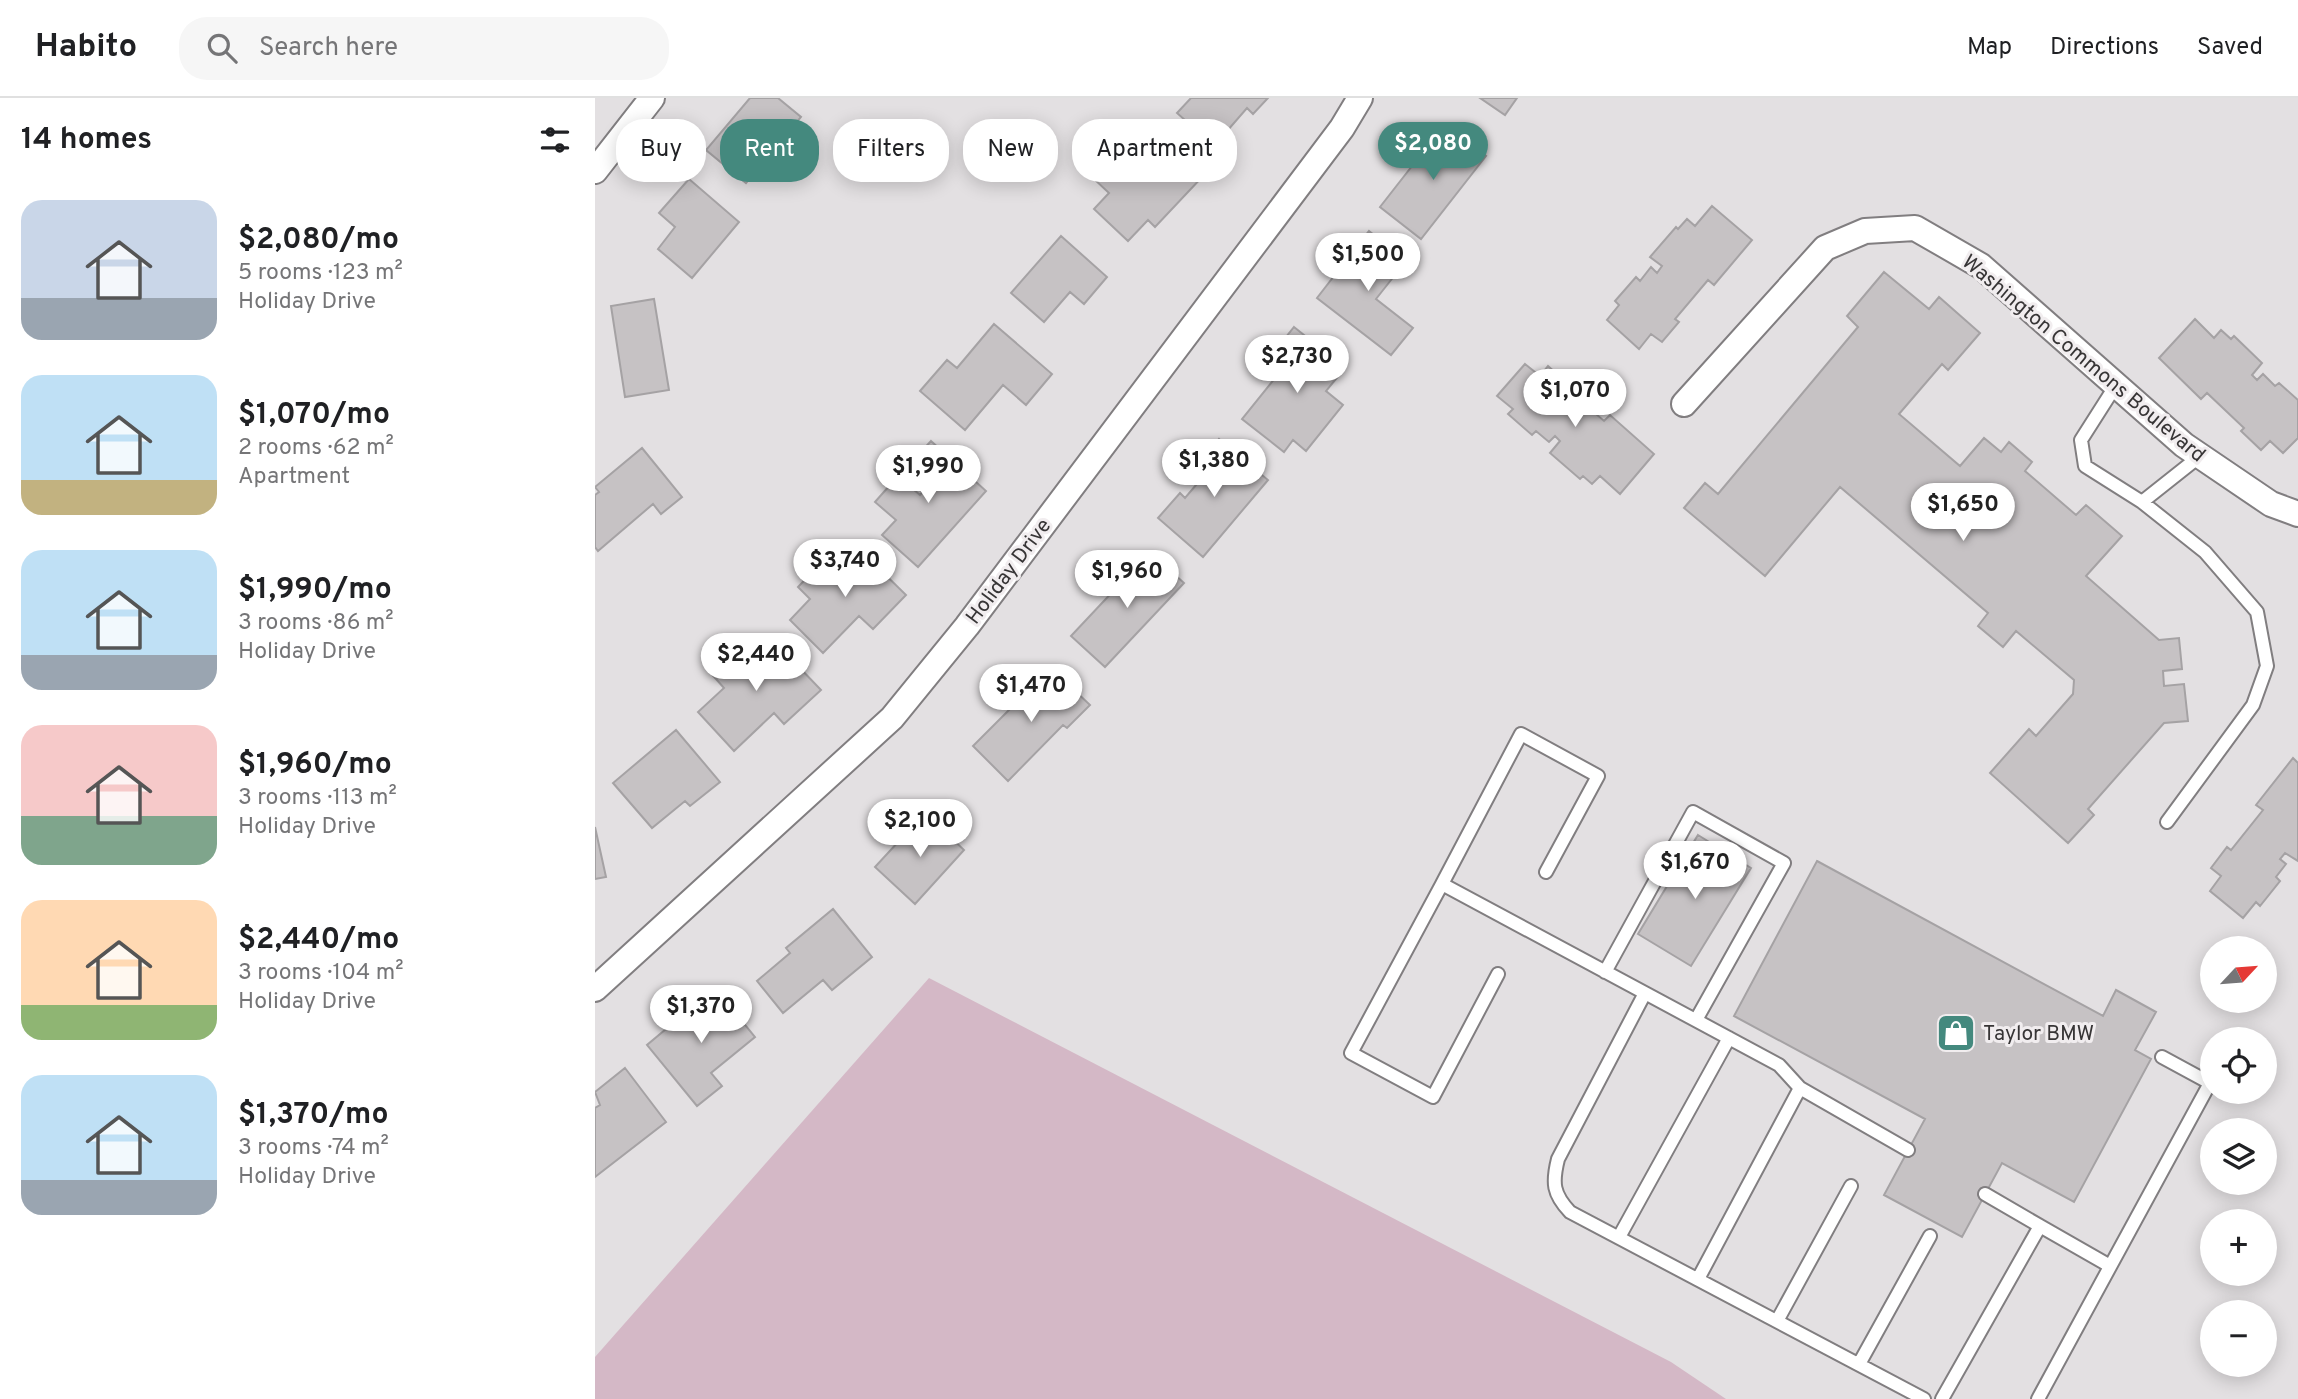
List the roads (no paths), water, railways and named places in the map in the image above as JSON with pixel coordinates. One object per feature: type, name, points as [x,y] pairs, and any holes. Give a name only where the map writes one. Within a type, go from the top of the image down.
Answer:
[{"type":"street","points":[[595,172],[652,98]]},
{"type":"street","name":"Holiday Drive","points":[[595,989],[892,718],[967,626],[1342,128],[1360,98]]},
{"type":"street","name":"Washington Commons Boulevard","points":[[1684,404],[1825,248],[1865,231],[1915,228],[1981,266],[2200,456],[2271,504],[2298,514]]},
{"type":"lane","points":[[2116,385],[2081,440],[2085,466],[2142,502],[2205,552],[2257,612],[2267,666],[2253,705],[2167,822]]},
{"type":"lane","points":[[2142,502],[2200,456]]},
{"type":"lane","points":[[1499,974],[1433,1097],[1352,1054],[1521,734],[1598,776],[1546,872]]},
{"type":"lane","points":[[1605,972],[1693,813],[1784,863],[1696,1020]]},
{"type":"lane","points":[[1442,884],[1779,1065],[1800,1088],[1909,1150]]},
{"type":"lane","points":[[1645,993],[1558,1160],[1552,1180],[1557,1198],[1570,1212],[1924,1399]]},
{"type":"lane","points":[[1619,1237],[1730,1038]]},
{"type":"lane","points":[[2038,1399],[2210,1083],[2162,1057]]},
{"type":"lane","points":[[1698,1279],[1800,1088]]},
{"type":"lane","points":[[1777,1321],[1851,1186]]},
{"type":"lane","points":[[1985,1194],[2111,1266]]},
{"type":"lane","points":[[1942,1399],[2040,1226]]},
{"type":"lane","points":[[1859,1364],[1930,1236]]},
{"type":"place","name":"Taylor BMW","points":[[1956,1033]]}]
